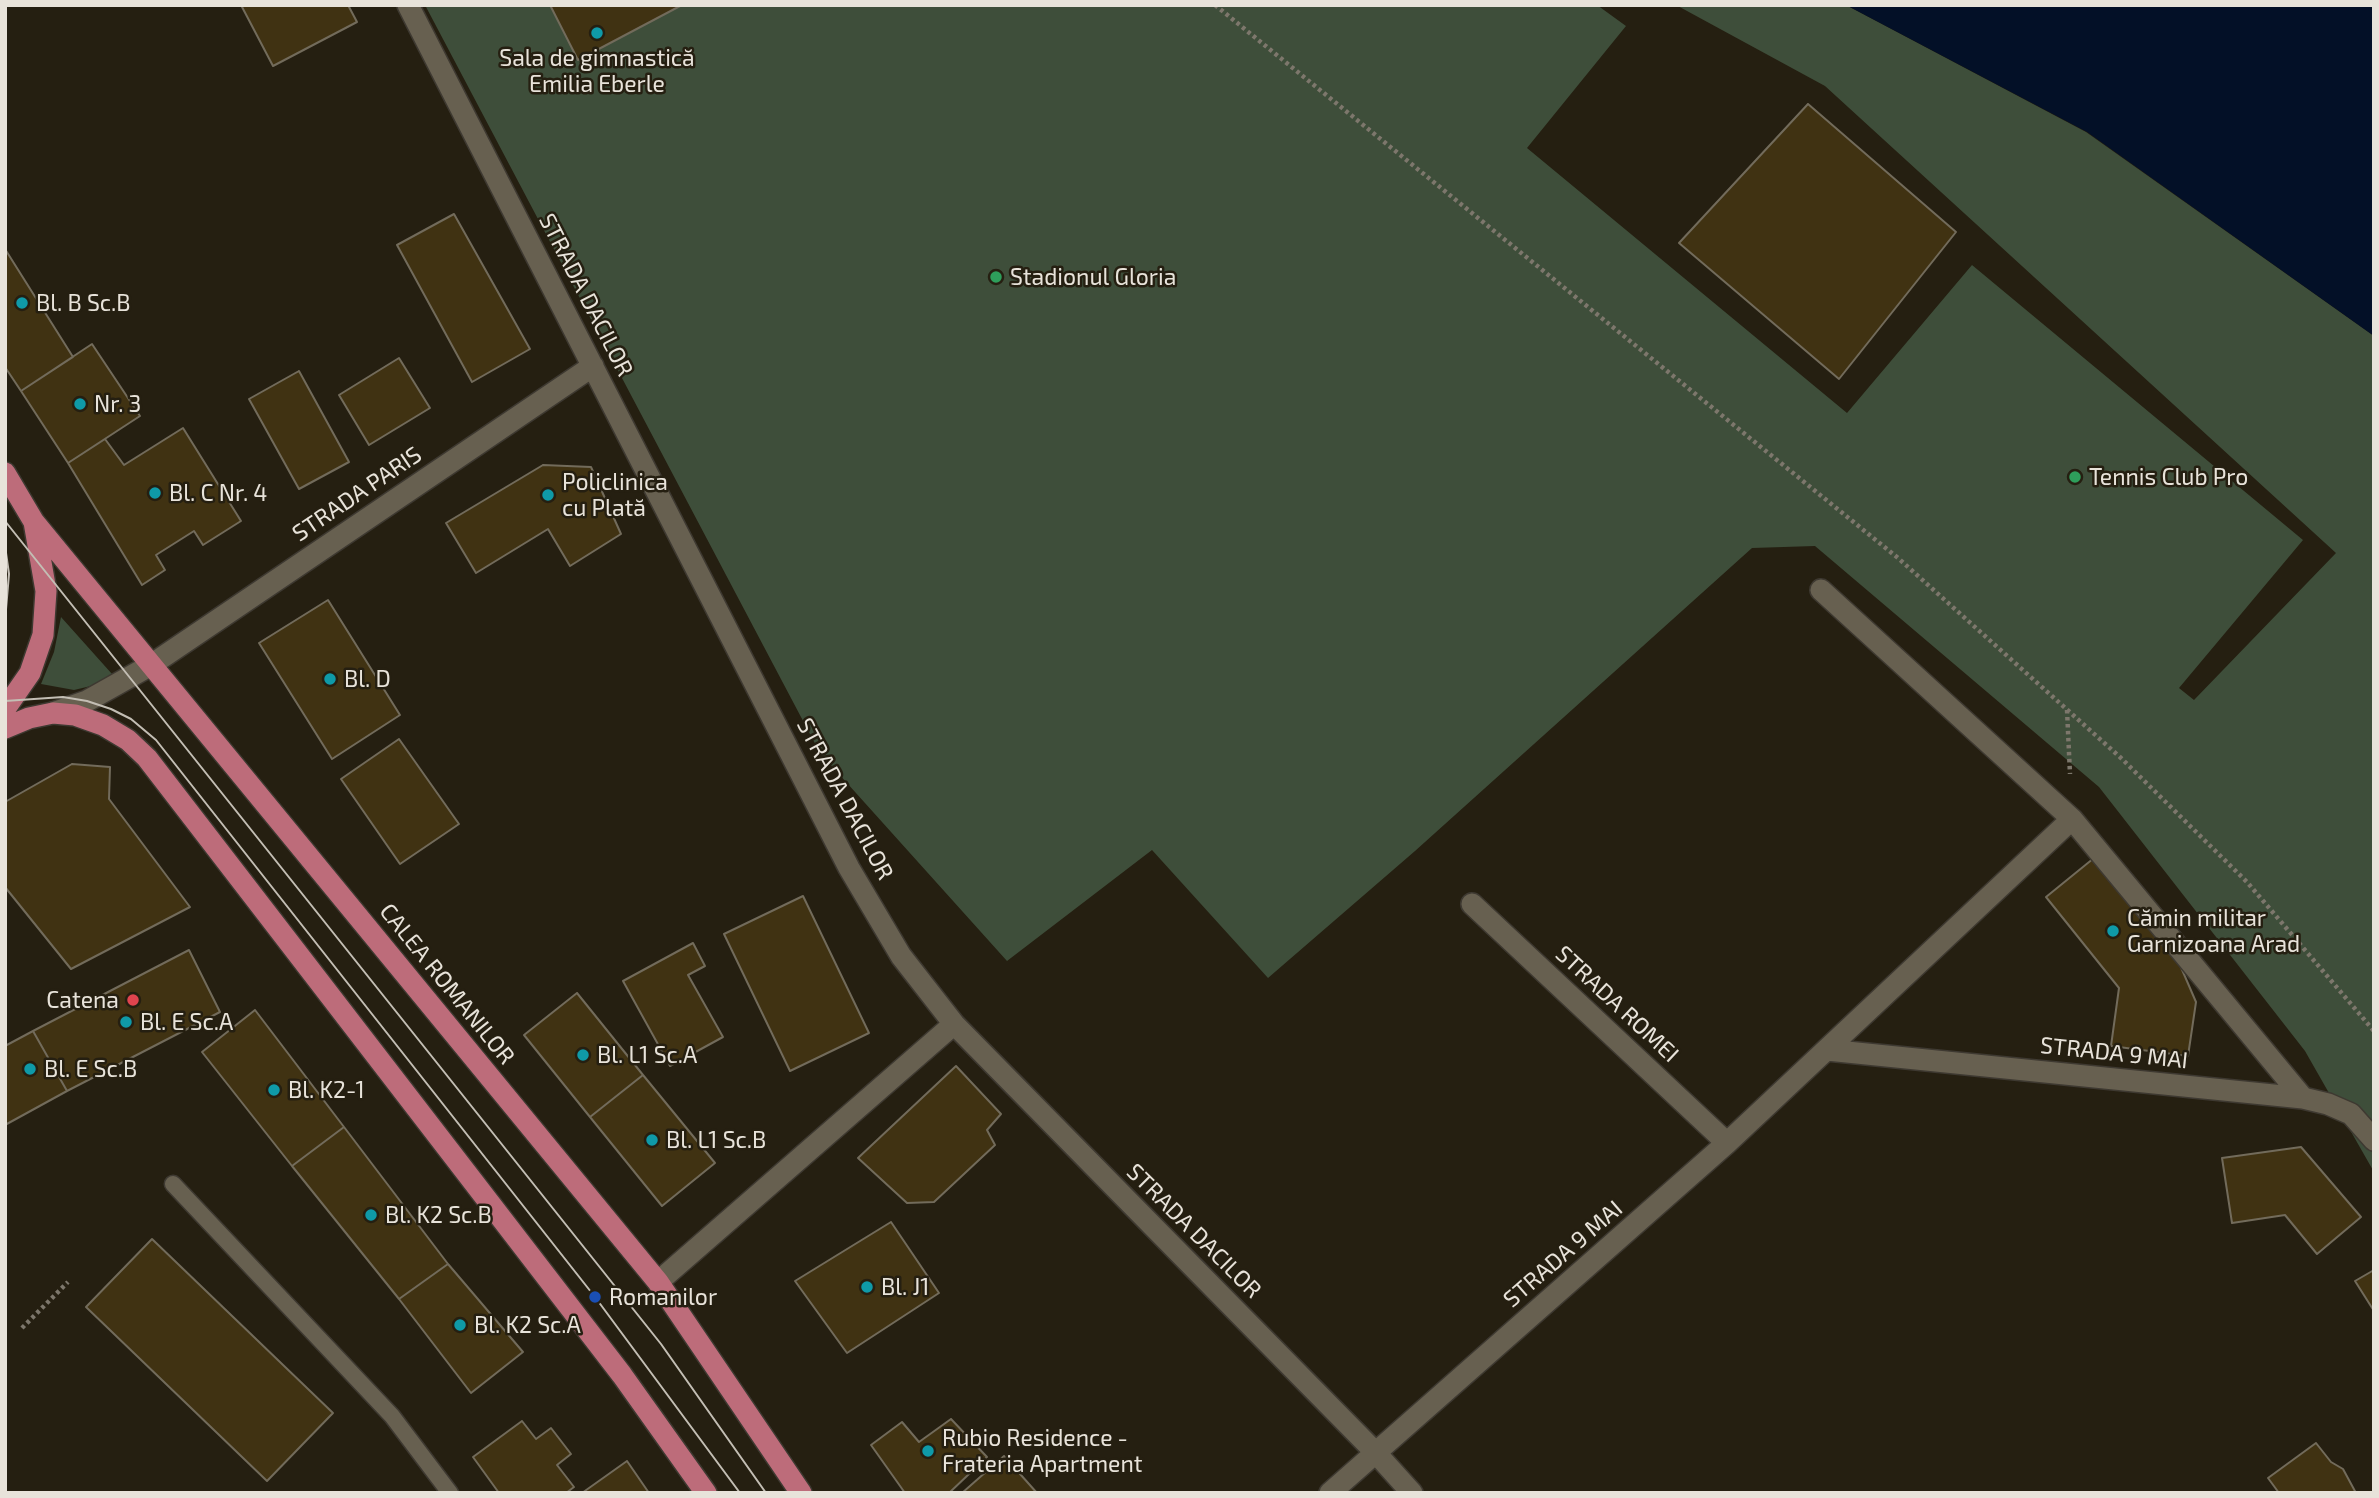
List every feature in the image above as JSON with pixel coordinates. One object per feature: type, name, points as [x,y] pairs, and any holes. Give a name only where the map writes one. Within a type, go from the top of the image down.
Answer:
[{"type":"main road","points":[[5,473],[34,522],[46,591],[43,635],[30,673],[5,709]]},
{"type":"main road","name":"CALEA ROMANILOR","points":[[34,522],[658,1282],[801,1493]]},
{"type":"main road","points":[[5,728],[29,718],[53,713],[75,715],[103,725],[128,740],[154,766],[622,1375],[706,1493]]},
{"type":"street","name":"STRADA DACILOR","points":[[408,5],[849,868],[901,956],[954,1024],[1377,1453],[1412,1493]]},
{"type":"street","name":"STRADA PARIS","points":[[53,713],[86,701],[151,665],[593,366]]},
{"type":"street","points":[[1821,590],[2072,819],[2303,1098]]},
{"type":"street","name":"STRADA 9 MAI","points":[[1330,1493],[1727,1143],[2072,819]]},
{"type":"street","name":"STRADA ROMEI","points":[[1472,904],[1727,1143]]},
{"type":"street","points":[[658,1282],[954,1024]]},
{"type":"street","name":"STRADA 9 MAI","points":[[1827,1050],[2303,1098],[2328,1104],[2351,1114],[2374,1140]]},
{"type":"lane","points":[[173,1184],[392,1416],[450,1493]]},
{"type":"path","points":[[1215,5],[1898,558],[2121,758],[2247,882],[2374,1031]]},
{"type":"path","points":[[2067,709],[2072,819]]},
{"type":"path","points":[[22,1328],[68,1282]]},
{"type":"green space","name":"Stadionul Gloria","points":[[425,5],[1597,5],[1626,26],[1527,148],[1847,413],[1972,265],[2303,540],[2179,688],[2194,700],[2336,553],[1825,86],[1676,5],[1846,5],[2086,132],[2374,336],[2374,1172],[2305,1051],[2099,787],[1815,546],[1752,548],[1415,851],[1268,978],[1152,850],[1007,961],[820,753]]},
{"type":"green space","points":[[61,617],[112,674],[95,685],[74,690],[41,684],[54,652]]},
{"type":"water","points":[[1846,5],[2374,5],[2374,336],[2087,132]]},
{"type":"building","points":[[241,5],[348,5],[357,22],[273,66]]},
{"type":"building","name":"Sala de gimnastică Emilia Eberle","points":[[550,5],[682,5],[578,60]]},
{"type":"building","points":[[1808,104],[1956,232],[1839,379],[1679,243]]},
{"type":"building","points":[[454,214],[530,349],[472,382],[397,245]]},
{"type":"building","name":"Bl. B Sc.B","points":[[5,249],[73,357],[21,391],[5,367]]},
{"type":"building","name":"Nr. 3","points":[[92,344],[140,416],[68,463],[21,391]]},
{"type":"building","points":[[399,358],[430,408],[369,445],[339,395]]},
{"type":"building","points":[[299,371],[349,462],[299,489],[249,399]]},
{"type":"building","name":"Bl. C Nr. 4","points":[[183,428],[241,521],[203,545],[194,531],[156,555],[165,570],[142,585],[68,463],[105,439],[124,465]]},
{"type":"building","name":"Policlinica cu Plată","points":[[543,465],[591,467],[621,534],[570,566],[548,529],[476,573],[446,523]]},
{"type":"building","name":"Bl. D","points":[[328,600],[400,715],[332,759],[259,643]]},
{"type":"building","points":[[399,739],[459,824],[400,864],[341,779]]},
{"type":"building","points":[[72,764],[110,767],[109,799],[190,907],[71,969],[5,887],[5,802]]},
{"type":"building","name":"Cămin militar Garnizoana Arad","points":[[2094,858],[2180,965],[2196,1002],[2188,1056],[2111,1046],[2119,988],[2046,897]]},
{"type":"building","points":[[803,896],[869,1033],[790,1071],[724,934]]},
{"type":"building","points":[[693,943],[705,966],[688,975],[723,1037],[670,1066],[623,981]]},
{"type":"building","name":"Bl. E Sc.A","points":[[189,950],[220,1012],[67,1091],[33,1031]]},
{"type":"building","name":"Bl. L1 Sc.A","points":[[577,993],[643,1075],[590,1117],[524,1035]]},
{"type":"building","name":"Bl. K2-1","points":[[255,1010],[344,1127],[292,1166],[202,1052]]},
{"type":"building","name":"Bl. E Sc.B","points":[[33,1031],[67,1091],[5,1125],[5,1046]]},
{"type":"building","points":[[956,1066],[1001,1114],[987,1130],[995,1145],[934,1202],[907,1203],[858,1158]]},
{"type":"building","name":"Bl. L1 Sc.B","points":[[643,1075],[715,1163],[662,1206],[590,1117]]},
{"type":"building","name":"Bl. K2 Sc.B","points":[[344,1127],[448,1264],[399,1299],[292,1166]]},
{"type":"building","points":[[2301,1147],[2361,1217],[2317,1254],[2285,1215],[2232,1223],[2222,1158]]},
{"type":"building","name":"Bl. J1","points":[[891,1222],[939,1293],[847,1353],[795,1281]]},
{"type":"building","points":[[152,1239],[333,1413],[267,1481],[86,1307]]},
{"type":"building","name":"Bl. K2 Sc.A","points":[[448,1264],[523,1352],[471,1393],[399,1299]]},
{"type":"building","points":[[2374,1270],[2374,1311],[2355,1281]]},
{"type":"building","name":"Rubio Residence - Frateria Apartment","points":[[951,1419],[987,1457],[949,1493],[905,1493],[871,1445],[902,1422],[919,1442]]},
{"type":"building","points":[[522,1421],[536,1439],[551,1428],[571,1454],[557,1465],[574,1487],[566,1493],[499,1493],[473,1457]]},
{"type":"building","points":[[2316,1443],[2331,1462],[2343,1469],[2356,1493],[2279,1493],[2268,1478]]},
{"type":"building","points":[[1004,1456],[1037,1493],[962,1493]]},
{"type":"building","points":[[627,1461],[649,1493],[582,1493]]},
{"type":"tram line","points":[[5,521],[661,1344],[766,1493]]},
{"type":"tram line","points":[[5,546],[9,574],[5,621]]},
{"type":"tram line","points":[[5,701],[63,697],[87,701],[131,719],[156,740],[595,1297],[740,1493]]},
{"type":"place","name":"Sala de gimnastică Emilia Eberle","points":[[597,33]]},
{"type":"place","name":"Stadionul Gloria","points":[[996,277]]},
{"type":"place","name":"Bl. B Sc.B","points":[[22,303]]},
{"type":"place","name":"Nr. 3","points":[[80,404]]},
{"type":"place","name":"Tennis Club Pro","points":[[2075,477]]},
{"type":"place","name":"Bl. C Nr. 4","points":[[155,493]]},
{"type":"place","name":"Policlinica cu Plată","points":[[548,495]]},
{"type":"place","name":"Bl. D","points":[[330,679]]},
{"type":"place","name":"Cămin militar Garnizoana Arad","points":[[2113,931]]},
{"type":"place","name":"Catena","points":[[133,1000]]},
{"type":"place","name":"Bl. E Sc.A","points":[[126,1022]]},
{"type":"place","name":"Bl. L1 Sc.A","points":[[583,1055]]},
{"type":"place","name":"Bl. E Sc.B","points":[[30,1069]]},
{"type":"place","name":"Bl. K2-1","points":[[274,1090]]},
{"type":"place","name":"Bl. L1 Sc.B","points":[[652,1140]]},
{"type":"place","name":"Bl. K2 Sc.B","points":[[371,1215]]},
{"type":"place","name":"Bl. J1","points":[[867,1287]]},
{"type":"place","name":"Romanilor","points":[[595,1297]]},
{"type":"place","name":"Bl. K2 Sc.A","points":[[460,1325]]},
{"type":"place","name":"Rubio Residence - Frateria Apartment","points":[[928,1451]]}]
